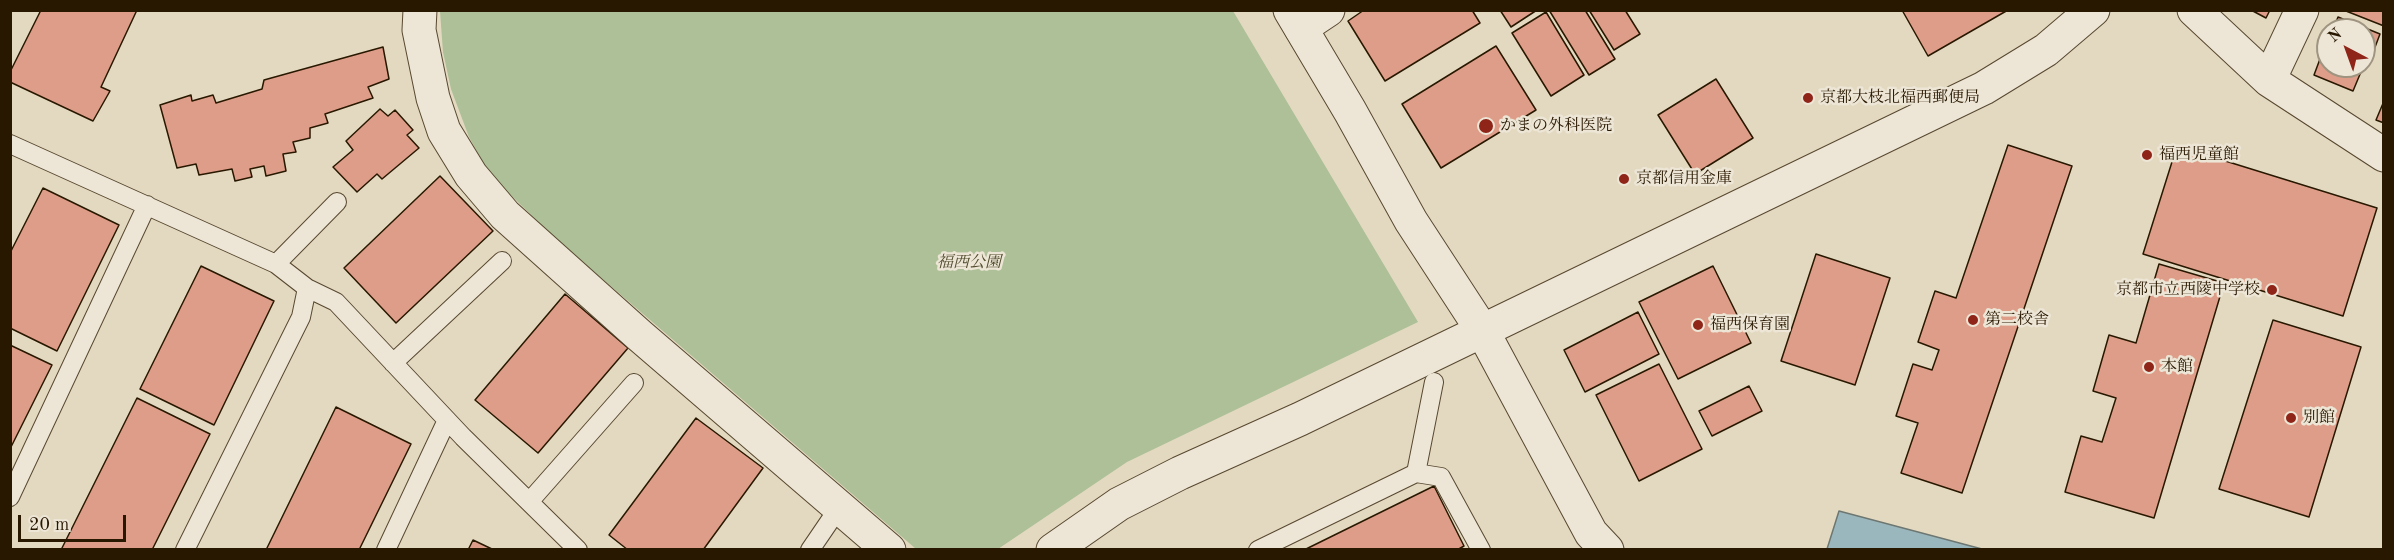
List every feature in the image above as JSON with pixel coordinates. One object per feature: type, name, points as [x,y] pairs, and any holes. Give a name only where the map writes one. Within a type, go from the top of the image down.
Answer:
[{"type":"street","points":[[420,10],[419,30],[433,98],[444,131],[471,175],[498,207],[639,335],[889,549]]},
{"type":"street","points":[[1328,10],[1295,19],[1350,111],[1411,221],[1482,330],[1591,533],[1607,549]]},
{"type":"street","points":[[1053,549],[1119,504],[1180,473],[1300,419],[1984,88],[2046,50],[2093,10]]},
{"type":"street","points":[[2194,10],[2269,80],[2384,155]]},
{"type":"street","points":[[2269,80],[2302,10]]},
{"type":"lane","points":[[12,147],[276,264],[308,288],[336,302],[447,420],[578,549]]},
{"type":"lane","points":[[276,264],[337,202]]},
{"type":"lane","points":[[10,497],[147,205]]},
{"type":"lane","points":[[393,363],[501,261]]},
{"type":"lane","points":[[184,549],[301,317],[308,288]]},
{"type":"lane","points":[[1416,473],[1434,382]]},
{"type":"lane","points":[[529,502],[634,383]]},
{"type":"lane","points":[[386,549],[447,420]]},
{"type":"lane","points":[[1258,549],[1416,473],[1441,477],[1481,549]]},
{"type":"lane","points":[[810,549],[840,506]]},
{"type":"green space","name":"福西公園","points":[[440,11],[1233,11],[1418,322],[1127,462],[998,549],[916,549],[556,239],[490,175],[469,137],[451,89],[443,52]]},
{"type":"water","points":[[1839,511],[1982,549],[1827,549]]},
{"type":"building","points":[[41,10],[137,10],[101,87],[110,91],[93,121],[10,82],[10,72]]},
{"type":"building","points":[[1364,10],[1472,10],[1480,23],[1385,81],[1348,21]]},
{"type":"building","points":[[1500,10],[1537,10],[1511,27]]},
{"type":"building","points":[[1549,10],[1585,10],[1615,59],[1589,75]]},
{"type":"building","points":[[1589,10],[1625,10],[1640,34],[1614,50]]},
{"type":"building","points":[[1902,10],[2008,10],[1928,56]]},
{"type":"building","points":[[2251,10],[2270,10],[2266,18]]},
{"type":"building","points":[[2346,10],[2384,10],[2384,26],[2376,23],[2376,18],[2364,18]]},
{"type":"building","points":[[1546,12],[1584,75],[1551,96],[1512,33]]},
{"type":"building","points":[[2376,32],[2380,34],[2376,45]]},
{"type":"building","points":[[1496,46],[1536,110],[1441,168],[1402,104]]},
{"type":"building","points":[[383,47],[389,79],[368,87],[373,98],[325,114],[328,123],[310,128],[310,138],[293,142],[296,152],[283,154],[286,171],[266,176],[264,166],[250,169],[252,177],[235,181],[232,169],[199,175],[196,164],[177,168],[160,105],[191,95],[192,101],[213,95],[216,103],[262,89],[264,80]]},
{"type":"building","points":[[2321,78],[2358,78],[2353,91]]},
{"type":"building","points":[[1716,79],[1753,138],[1695,174],[1658,115]]},
{"type":"building","points":[[2384,101],[2384,123],[2376,120]]},
{"type":"building","points":[[380,109],[388,116],[395,110],[413,130],[407,135],[419,148],[382,179],[377,174],[357,192],[333,167],[353,150],[346,141]]},
{"type":"building","name":"第二校舎","points":[[2008,145],[2072,166],[1962,493],[1901,473],[1918,423],[1896,416],[1913,364],[1932,370],[1939,350],[1918,342],[1935,291],[1956,298]]},
{"type":"building","points":[[2177,146],[2377,208],[2343,316],[2143,254]]},
{"type":"building","points":[[440,176],[493,231],[396,323],[344,268]]},
{"type":"building","points":[[43,188],[119,225],[57,351],[10,328],[10,253]]},
{"type":"building","points":[[1816,254],[1890,278],[1855,385],[1781,361]]},
{"type":"building","name":"本館","points":[[2159,264],[2224,283],[2154,518],[2065,492],[2081,436],[2102,442],[2116,398],[2093,391],[2109,335],[2136,343]]},
{"type":"building","points":[[201,266],[274,301],[214,425],[140,389]]},
{"type":"building","points":[[1713,266],[1751,343],[1678,379],[1639,302]]},
{"type":"building","points":[[565,294],[628,348],[538,453],[475,400]]},
{"type":"building","points":[[1638,312],[1659,354],[1585,392],[1564,350]]},
{"type":"building","name":"別館","points":[[2273,320],[2361,347],[2309,517],[2219,489]]},
{"type":"building","points":[[10,345],[52,365],[10,449]]},
{"type":"building","points":[[1659,364],[1702,449],[1639,481],[1596,395]]},
{"type":"building","points":[[1749,386],[1762,411],[1712,436],[1699,411]]},
{"type":"building","points":[[137,398],[210,434],[152,550],[61,550]]},
{"type":"building","points":[[336,407],[411,444],[359,550],[266,550]]},
{"type":"building","points":[[696,418],[763,468],[703,550],[628,550],[609,535]]},
{"type":"building","points":[[1434,486],[1464,546],[1457,550],[1304,550]]},
{"type":"building","points":[[473,540],[494,550],[468,550]]},
{"type":"place","name":"京都大枝北福西郵便局","points":[[1808,98]]},
{"type":"place","name":"かまの外科医院","points":[[1486,126]]},
{"type":"place","name":"福西児童館","points":[[2147,155]]},
{"type":"place","name":"京都信用金庫","points":[[1624,179]]},
{"type":"place","name":"京都市立西陵中学校","points":[[2272,290]]},
{"type":"place","name":"第二校舎","points":[[1973,320]]},
{"type":"place","name":"福西保育園","points":[[1698,325]]},
{"type":"place","name":"本館","points":[[2149,367]]},
{"type":"place","name":"別館","points":[[2291,418]]}]
